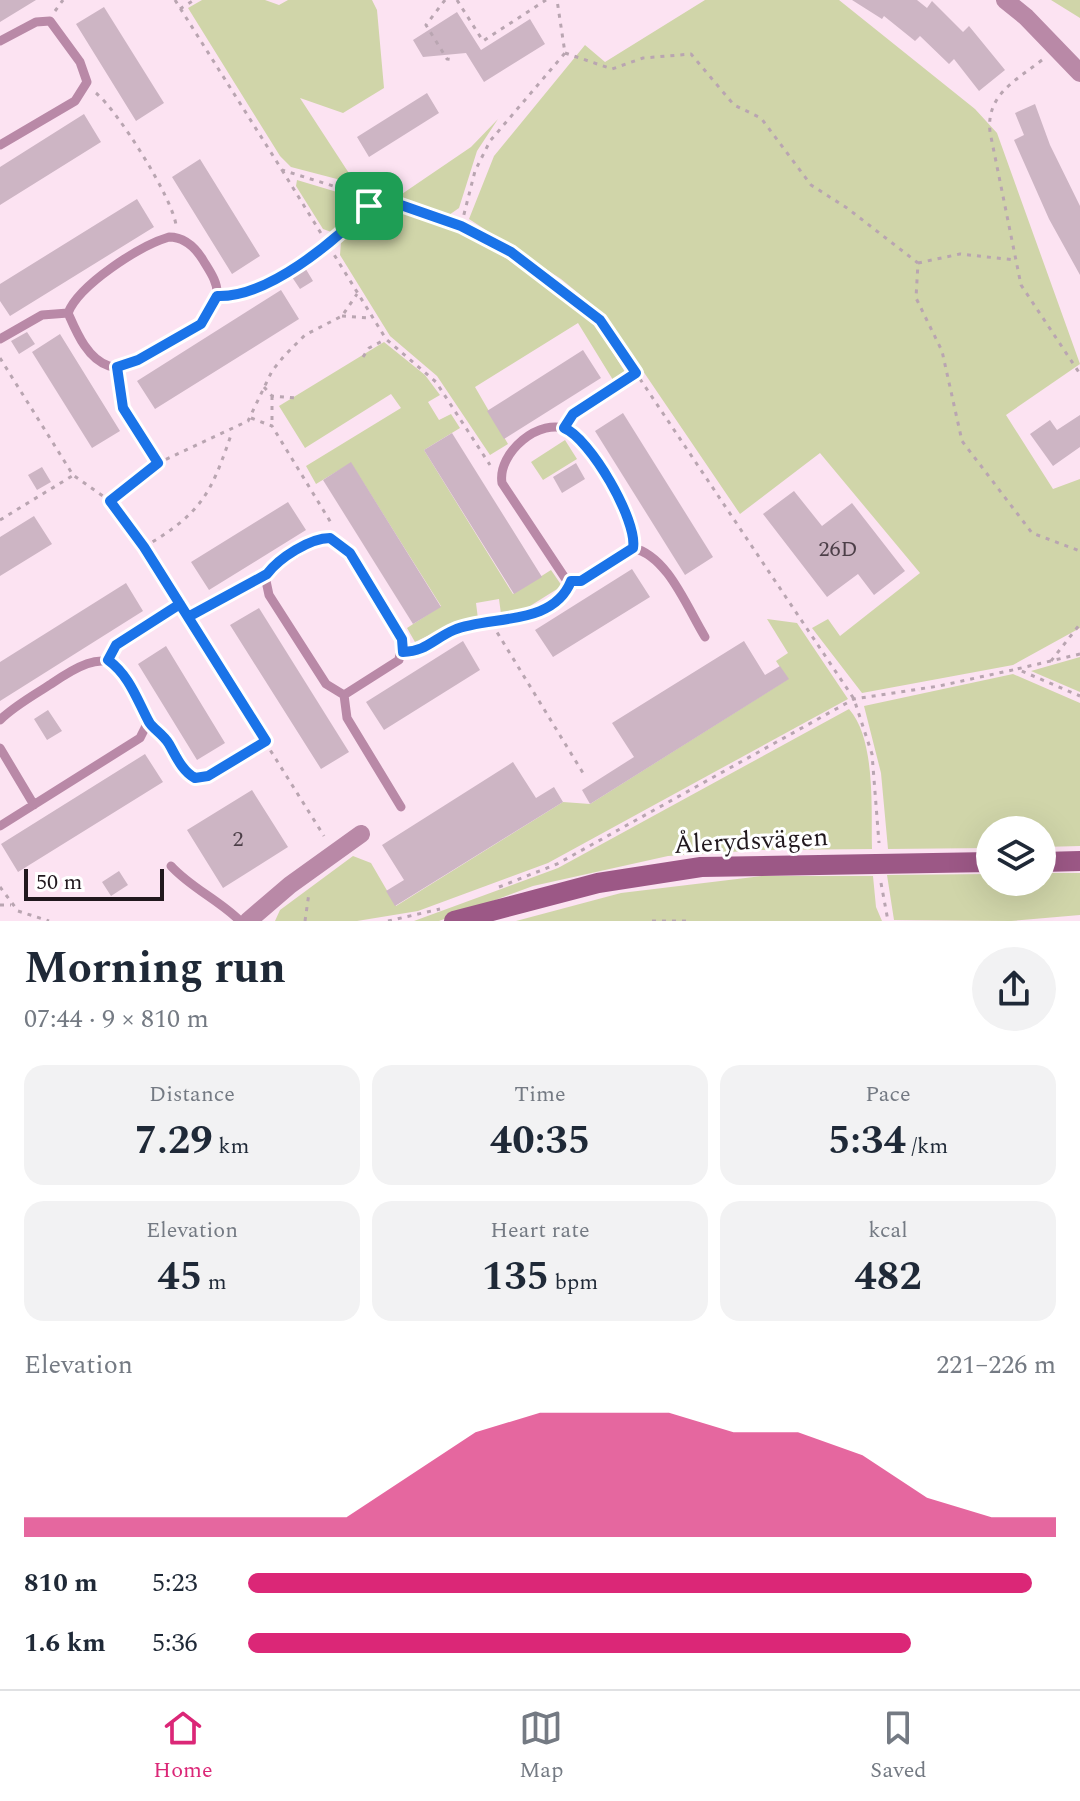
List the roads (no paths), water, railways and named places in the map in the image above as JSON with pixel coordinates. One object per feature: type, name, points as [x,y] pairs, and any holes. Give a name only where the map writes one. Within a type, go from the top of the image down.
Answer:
[{"type":"main road","points":[[1056,862],[1080,861]]},
{"type":"main road","name":"Ålerydsvägen","points":[[447,915],[519,904],[598,883],[701,867],[976,862]]},
{"type":"main road","name":"Ålerydsvägen","points":[[488,921],[519,904]]},
{"type":"street","points":[[1005,0],[1079,70]]},
{"type":"street","points":[[248,921],[361,834]]},
{"type":"lane","points":[[0,41],[36,22],[50,21],[80,62],[86,86],[75,101],[0,145]]},
{"type":"lane","points":[[175,237],[188,243],[214,278],[217,296],[201,324],[138,360],[117,367],[93,356],[68,313],[86,286],[161,239],[175,237]]},
{"type":"lane","points":[[0,339],[42,315],[68,313]]},
{"type":"lane","points":[[550,428],[573,431],[587,447],[624,509],[633,527],[633,548],[581,581],[571,581],[553,564],[502,483],[501,469],[506,456],[518,445],[550,428]]},
{"type":"lane","points":[[316,540],[337,541],[350,553],[402,639],[403,652],[394,664],[344,695],[326,684],[269,595],[267,574],[275,565],[316,540]]},
{"type":"lane","points":[[633,548],[655,558],[705,637]]},
{"type":"lane","points":[[0,720],[85,662],[98,658],[108,660],[122,672],[149,724],[140,738],[0,826]]},
{"type":"lane","points":[[344,695],[347,718],[401,807]]},
{"type":"lane","points":[[0,748],[34,805]]},
{"type":"lane","points":[[171,866],[184,881],[214,898],[240,921]]}]
